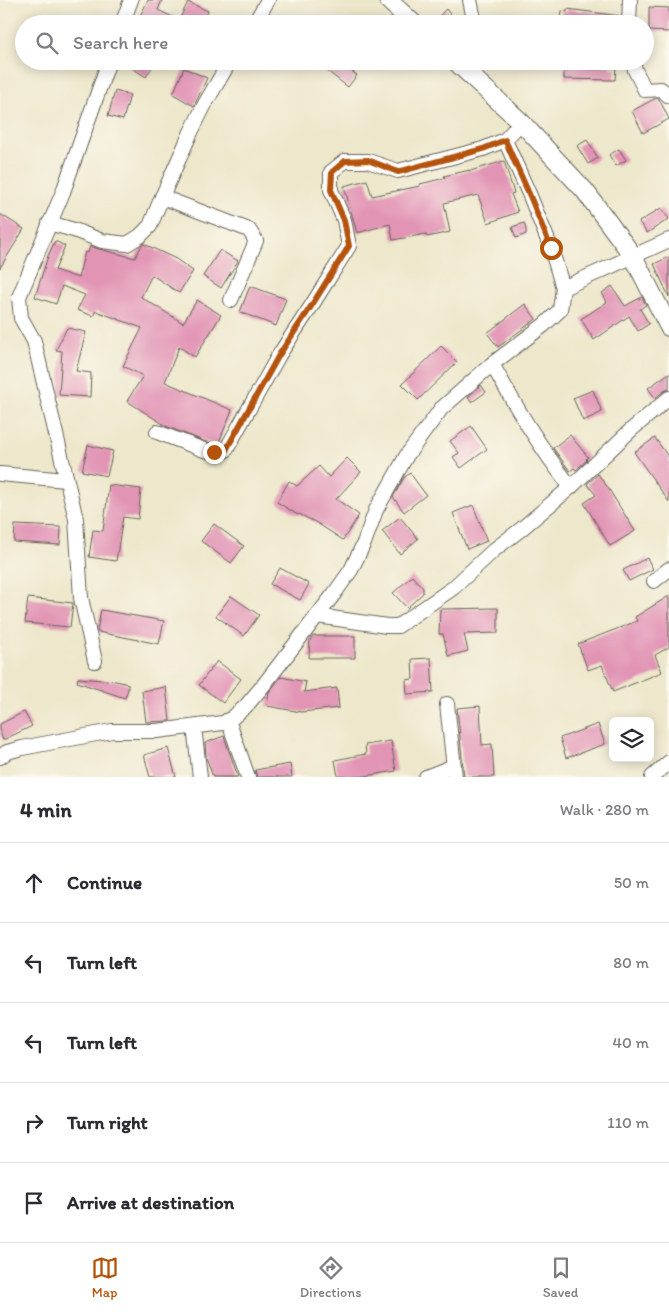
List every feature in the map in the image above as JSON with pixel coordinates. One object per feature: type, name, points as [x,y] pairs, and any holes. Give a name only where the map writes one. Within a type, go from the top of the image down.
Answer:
[{"type":"street","points":[[125,15],[131,0]]},
{"type":"street","points":[[259,15],[268,0]]},
{"type":"street","points":[[388,0],[404,15]]},
{"type":"street","points":[[470,0],[473,15]]},
{"type":"street","points":[[629,15],[630,0]]},
{"type":"street","points":[[95,661],[81,598],[76,519],[34,341],[21,318],[19,297],[63,192],[106,70]]},
{"type":"street","points":[[49,223],[102,241],[127,244],[140,236],[150,226],[206,102],[225,70]]},
{"type":"street","points":[[477,70],[521,122],[585,191],[633,256],[669,327]]},
{"type":"street","points":[[635,70],[646,90],[661,88],[669,96]]},
{"type":"street","points":[[157,432],[204,450],[214,452],[226,450],[279,355],[349,246],[344,220],[331,190],[332,172],[345,161],[368,160],[398,172],[483,149],[505,140],[521,122]]},
{"type":"street","points":[[0,756],[22,748],[112,731],[157,731],[222,723],[246,706],[262,687],[351,570],[364,543],[376,510],[407,455],[441,408],[492,364],[560,310],[563,288],[551,248],[505,140]]},
{"type":"street","points":[[162,197],[249,230],[256,241],[231,300]]},
{"type":"street","points":[[563,288],[669,240]]},
{"type":"street","points":[[492,364],[523,420],[571,487]]},
{"type":"street","points":[[317,616],[398,626],[453,588],[495,549],[571,487],[631,430],[669,398]]},
{"type":"street","points":[[0,474],[66,480]]},
{"type":"street","points":[[654,581],[669,569]]},
{"type":"street","points":[[426,777],[454,772],[448,704]]},
{"type":"street","points":[[228,720],[248,777]]},
{"type":"street","points":[[194,727],[200,777]]},
{"type":"street","points":[[652,777],[669,762]]},
{"type":"building","points":[[148,0],[162,0],[158,10],[168,15],[140,15]]},
{"type":"building","points":[[188,2],[208,11],[206,15],[182,15]]},
{"type":"building","points":[[649,7],[669,8],[669,32],[654,31],[654,15],[649,15]]},
{"type":"building","points":[[446,9],[450,15],[440,15]]},
{"type":"building","points":[[567,9],[613,15],[561,15],[562,11],[567,12]]},
{"type":"building","points":[[135,70],[150,70],[146,77]]},
{"type":"building","points":[[183,70],[189,70],[207,78],[194,106],[173,94]]},
{"type":"building","points":[[326,70],[352,70],[357,75],[348,87]]},
{"type":"building","points":[[564,70],[616,70],[615,80],[564,79]]},
{"type":"building","points":[[115,91],[130,95],[123,120],[108,116]]},
{"type":"building","points":[[656,98],[659,99],[669,119],[643,133],[632,111]]},
{"type":"building","points":[[587,140],[598,158],[588,164],[577,146]]},
{"type":"building","points":[[619,149],[626,160],[616,166],[609,155]]},
{"type":"building","points":[[504,161],[514,193],[511,194],[518,212],[488,223],[478,195],[444,203],[450,232],[427,237],[426,234],[393,240],[390,224],[357,233],[344,186],[367,180],[372,196],[420,186],[420,184],[445,178],[444,176]]},
{"type":"building","points":[[661,208],[669,219],[647,233],[639,222]]},
{"type":"building","points":[[0,214],[24,229],[0,268]]},
{"type":"building","points":[[524,223],[526,234],[516,238],[512,227]]},
{"type":"building","points":[[55,241],[65,246],[55,270],[78,278],[85,252],[88,253],[90,246],[135,258],[144,244],[176,259],[193,271],[179,293],[152,275],[141,297],[183,323],[197,300],[221,315],[195,357],[179,347],[165,382],[232,410],[219,442],[206,442],[163,425],[127,401],[143,376],[123,366],[142,328],[96,311],[93,316],[77,310],[85,295],[62,286],[56,304],[35,297],[48,256]]},
{"type":"building","points":[[220,250],[238,261],[221,288],[203,276]]},
{"type":"building","points":[[669,257],[669,297],[654,264]]},
{"type":"building","points":[[250,286],[286,299],[276,326],[240,312]]},
{"type":"building","points":[[612,286],[625,306],[642,297],[646,305],[640,309],[649,324],[638,331],[629,316],[594,340],[581,319],[607,302],[602,293]]},
{"type":"building","points":[[525,304],[536,319],[498,347],[487,333]]},
{"type":"building","points":[[67,328],[86,332],[76,371],[91,373],[90,397],[59,395],[62,351],[56,350]]},
{"type":"building","points":[[441,346],[457,362],[418,400],[402,384]]},
{"type":"building","points":[[669,373],[669,389],[655,398],[648,388]]},
{"type":"building","points":[[481,385],[486,392],[472,402],[468,397]]},
{"type":"building","points":[[593,390],[602,412],[583,421],[573,398]]},
{"type":"building","points":[[471,426],[487,449],[461,468],[453,457],[459,453],[450,441]]},
{"type":"building","points":[[570,435],[588,457],[576,470],[574,468],[570,471],[553,448]]},
{"type":"building","points":[[655,438],[669,458],[669,502],[634,452]]},
{"type":"building","points":[[88,445],[113,451],[107,476],[82,471]]},
{"type":"building","points":[[347,458],[361,472],[336,499],[359,515],[343,540],[317,523],[298,515],[277,502],[289,481],[297,486],[319,466],[329,477]]},
{"type":"building","points":[[410,473],[426,495],[404,512],[393,497],[404,478]]},
{"type":"building","points":[[598,474],[635,531],[610,546],[584,503],[596,495],[587,484]]},
{"type":"building","points":[[109,485],[141,489],[138,519],[123,517],[116,561],[89,557],[93,530],[103,531]]},
{"type":"building","points":[[473,505],[487,541],[467,549],[453,513]]},
{"type":"building","points":[[400,517],[418,539],[400,554],[382,531]]},
{"type":"building","points":[[214,524],[244,546],[231,563],[201,541]]},
{"type":"building","points":[[15,525],[61,527],[60,545],[14,542]]},
{"type":"building","points":[[647,558],[653,569],[629,581],[623,570]]},
{"type":"building","points":[[280,568],[309,584],[300,600],[270,584]]},
{"type":"building","points":[[412,576],[423,588],[423,593],[407,608],[393,593]]},
{"type":"building","points":[[231,596],[259,615],[244,636],[216,616]]},
{"type":"building","points":[[669,596],[669,647],[655,655],[662,672],[613,692],[602,665],[588,670],[578,644],[637,621],[635,617]]},
{"type":"building","points":[[28,598],[73,603],[70,627],[25,623]]},
{"type":"building","points":[[498,608],[498,633],[464,634],[468,651],[448,656],[443,634],[439,634],[440,609]]},
{"type":"building","points":[[101,610],[164,621],[159,644],[98,632]]},
{"type":"building","points":[[313,636],[355,636],[355,658],[309,658],[310,640]]},
{"type":"building","points":[[431,658],[433,692],[407,694],[406,680],[413,679],[412,659]]},
{"type":"building","points":[[217,661],[241,679],[223,703],[199,685]]},
{"type":"building","points":[[281,677],[306,682],[304,692],[337,688],[339,708],[301,712],[267,706],[269,692]]},
{"type":"building","points":[[78,678],[116,681],[128,684],[128,689],[125,698],[77,682]]},
{"type":"building","points":[[166,687],[170,721],[146,722],[142,691]]},
{"type":"building","points":[[480,706],[482,745],[492,744],[494,777],[464,777],[457,708]]},
{"type":"building","points":[[24,712],[32,726],[3,740],[0,733],[0,724]]},
{"type":"building","points":[[598,724],[605,744],[566,758],[560,738]]},
{"type":"building","points":[[224,736],[238,777],[213,777],[206,757],[205,743]]},
{"type":"building","points":[[391,741],[396,771],[359,777],[338,777],[335,760],[366,754],[365,745]]},
{"type":"building","points":[[168,748],[176,777],[150,777],[144,755]]},
{"type":"building","points":[[290,764],[292,777],[257,777],[255,770]]},
{"type":"route","points":[[214,452],[226,450],[279,355],[349,246],[344,220],[331,190],[332,172],[345,161],[368,160],[398,172],[483,149],[505,140],[551,248]]}]
